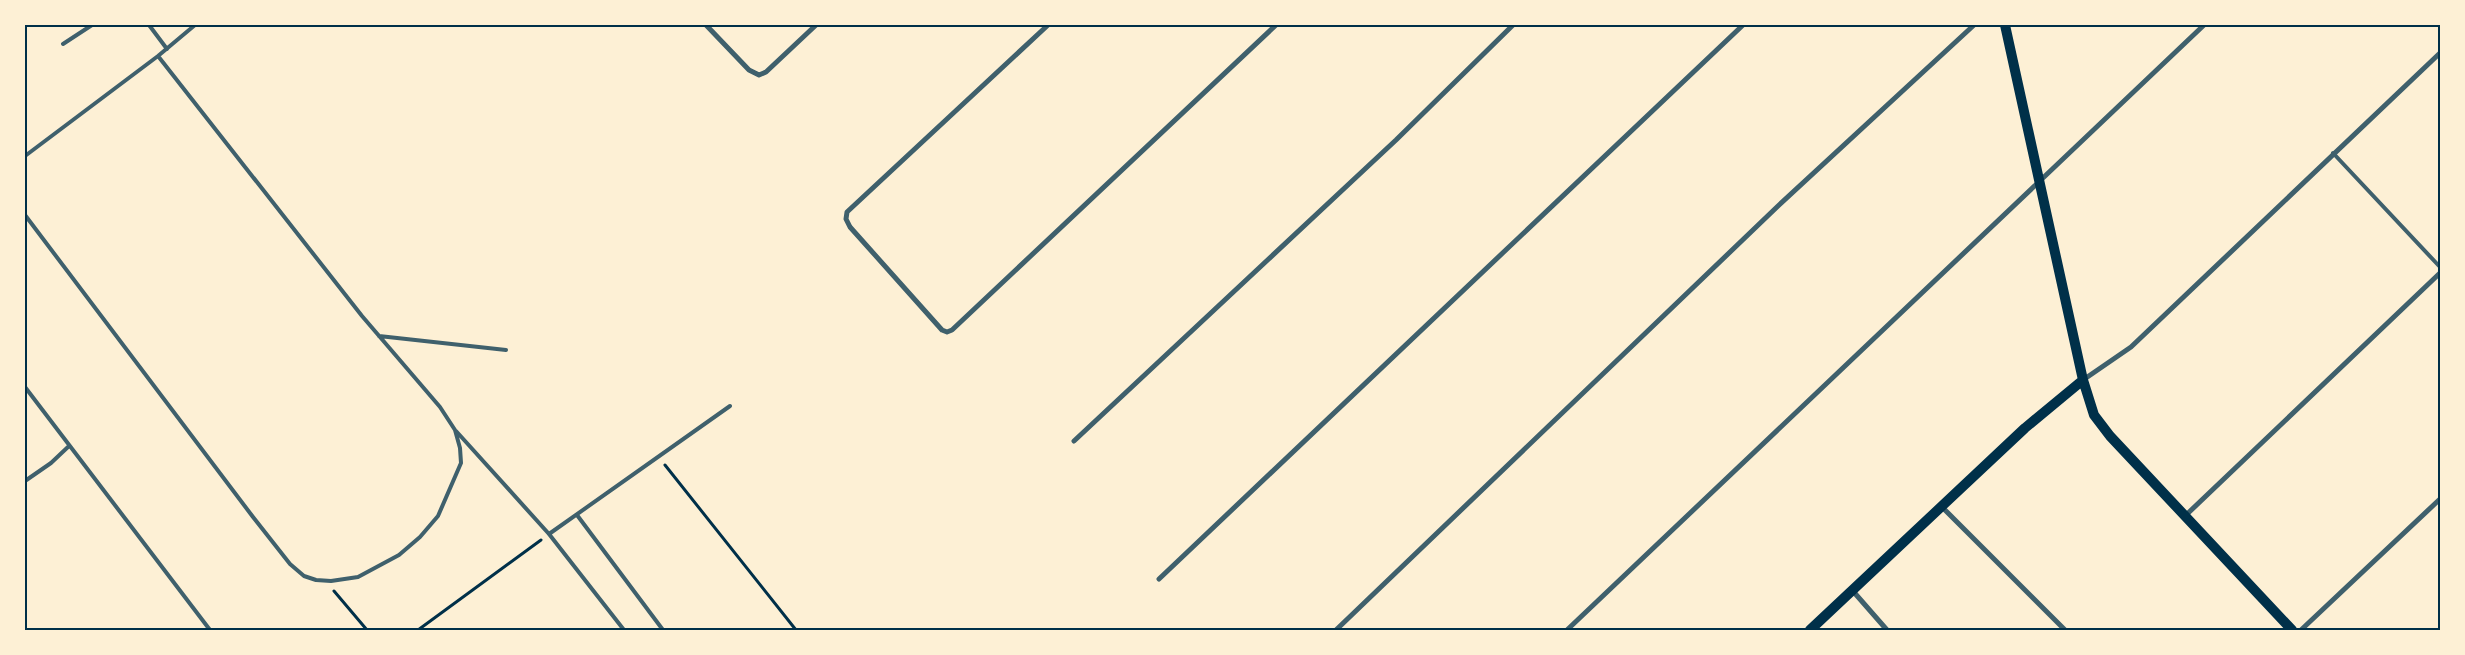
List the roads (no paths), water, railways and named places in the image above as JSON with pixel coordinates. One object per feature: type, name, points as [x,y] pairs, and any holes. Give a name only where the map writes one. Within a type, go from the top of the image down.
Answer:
[{"type":"main road","points":[[2005,25],[2083,380],[2094,414],[2101,426],[2292,630]]},
{"type":"main road","points":[[1810,630],[2025,428],[2083,380]]},
{"type":"street","points":[[706,25],[754,74],[759,75],[766,72],[816,25]]},
{"type":"street","points":[[1048,25],[847,212],[846,219],[850,227],[942,330],[947,332],[952,330],[1276,25]]},
{"type":"street","points":[[1074,441],[1396,140],[1513,25]]},
{"type":"street","points":[[1159,579],[1743,25]]},
{"type":"street","points":[[1336,630],[1778,206],[1974,25]]},
{"type":"street","points":[[1567,630],[2204,25]]},
{"type":"street","points":[[2083,380],[2131,346],[2440,53]]},
{"type":"street","points":[[2185,516],[2440,273]]},
{"type":"street","points":[[2301,630],[2440,499]]},
{"type":"street","points":[[1940,506],[2065,630]]},
{"type":"street","points":[[1852,590],[1887,630]]},
{"type":"lane","points":[[63,44],[92,25]]},
{"type":"lane","points":[[149,25],[167,49]]},
{"type":"lane","points":[[25,156],[158,56],[195,25]]},
{"type":"lane","points":[[158,56],[379,336],[440,407],[455,430],[555,541],[624,630]]},
{"type":"lane","points":[[2333,153],[2440,267]]},
{"type":"lane","points":[[25,215],[290,564],[304,576],[325,581],[358,577],[383,566],[399,555],[426,530],[438,516],[461,463],[455,430]]},
{"type":"lane","points":[[379,336],[506,350]]},
{"type":"lane","points":[[25,388],[210,630]]},
{"type":"lane","points":[[548,535],[730,406]]},
{"type":"lane","points":[[25,481],[69,446]]},
{"type":"lane","points":[[577,515],[663,630]]}]
